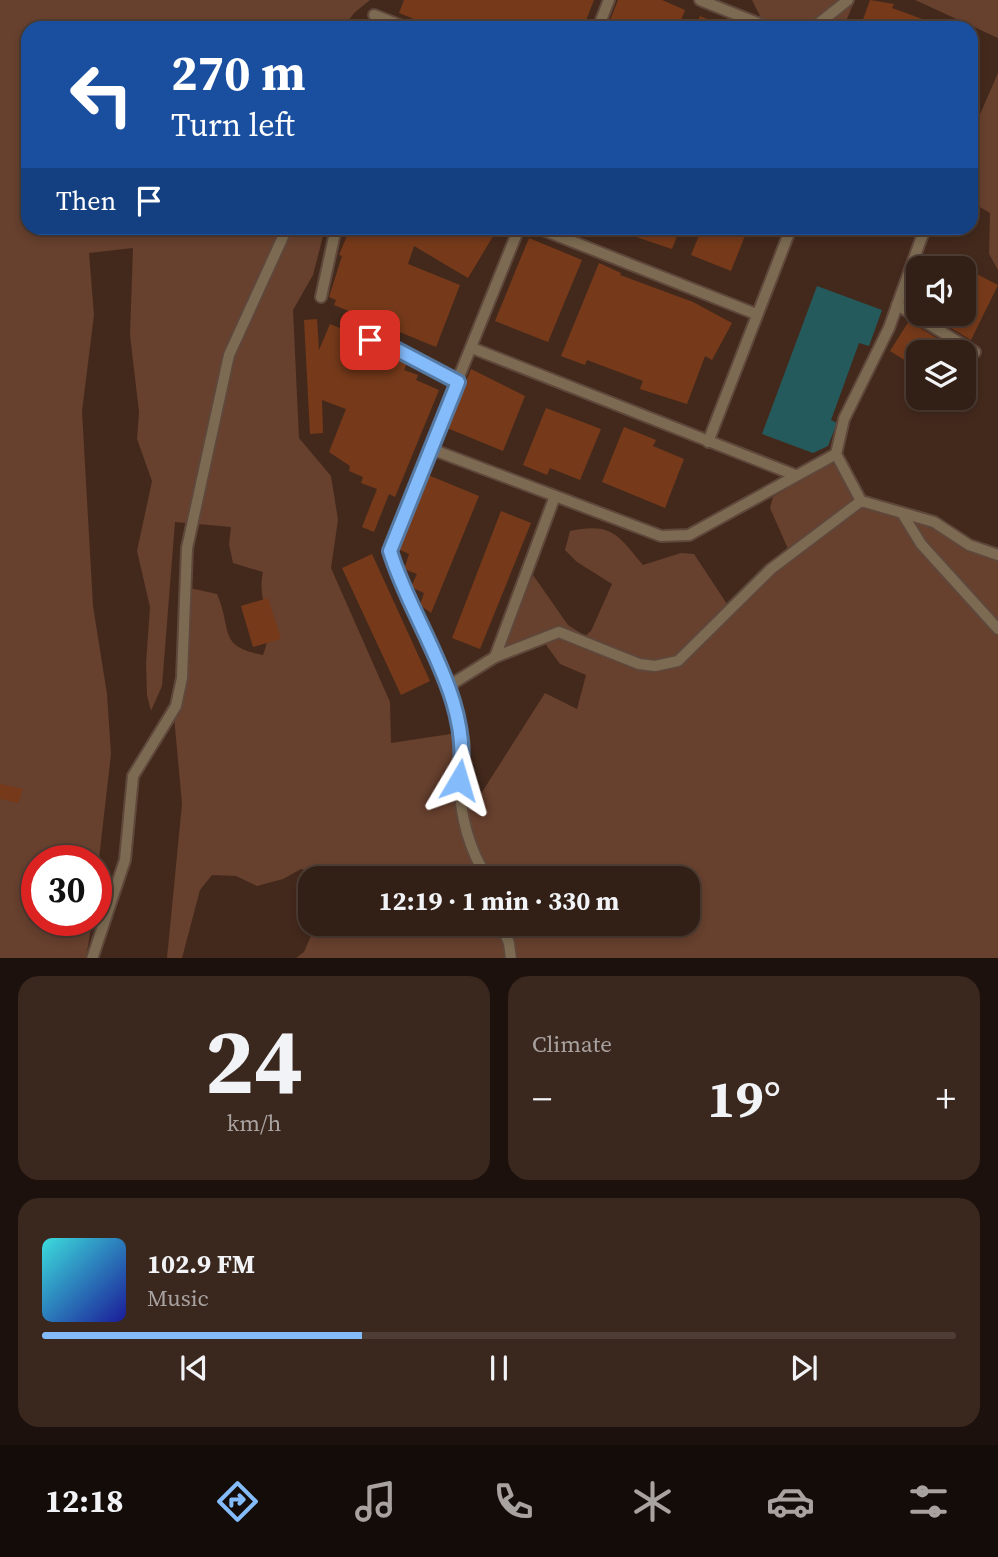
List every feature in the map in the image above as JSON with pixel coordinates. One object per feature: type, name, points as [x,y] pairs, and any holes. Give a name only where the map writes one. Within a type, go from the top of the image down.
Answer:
[{"type":"street","points":[[601,21],[609,0]]},
{"type":"street","points":[[699,0],[752,21]]},
{"type":"street","points":[[822,21],[848,0]]},
{"type":"street","points":[[374,15],[389,21]]},
{"type":"street","points":[[92,958],[125,860],[133,776],[176,706],[182,678],[187,548],[229,355],[284,235]]},
{"type":"street","points":[[321,297],[334,235]]},
{"type":"street","points":[[482,866],[470,841],[459,780],[464,746],[447,687],[390,551],[516,235]]},
{"type":"street","points":[[556,235],[756,314]]},
{"type":"street","points":[[708,442],[788,235]]},
{"type":"street","points":[[922,235],[897,305],[844,419],[836,454],[861,501],[934,522],[969,545],[998,555]]},
{"type":"street","points":[[897,305],[955,340]]},
{"type":"street","points":[[370,340],[401,351],[458,382]]},
{"type":"street","points":[[472,348],[795,475]]},
{"type":"street","points":[[431,449],[661,536],[689,535],[836,454]]},
{"type":"street","points":[[768,465],[769,489]]},
{"type":"street","points":[[495,657],[555,496]]},
{"type":"street","points":[[447,687],[495,657],[559,632],[639,664],[655,666],[678,661],[771,569],[861,501]]},
{"type":"street","points":[[902,513],[921,544],[998,629]]},
{"type":"street","points":[[506,936],[510,958]]},
{"type":"shaded area","points":[[0,0],[370,0],[348,21],[21,21],[21,235],[323,235],[313,275],[293,310],[299,438],[331,476],[338,520],[331,568],[390,702],[391,743],[457,733],[451,769],[458,794],[477,800],[545,693],[577,709],[586,675],[560,664],[538,634],[502,650],[533,575],[568,625],[585,636],[591,631],[612,584],[577,562],[565,550],[570,531],[596,528],[613,533],[643,565],[681,553],[694,554],[731,610],[792,558],[770,508],[773,497],[830,463],[840,467],[853,501],[864,509],[932,526],[998,558],[998,958],[296,958],[304,952],[311,936],[700,936],[700,866],[298,866],[298,871],[283,879],[257,886],[236,876],[212,875],[200,890],[182,958],[167,958],[182,804],[174,716],[178,684],[179,592],[190,588],[217,594],[232,642],[248,651],[263,655],[268,631],[262,593],[263,572],[233,563],[229,544],[231,527],[175,522],[162,686],[151,711],[147,695],[146,664],[150,607],[137,551],[152,481],[137,439],[139,412],[130,335],[133,248],[89,253],[94,315],[82,411],[93,606],[107,694],[111,754],[101,845],[21,845],[21,936],[90,936],[86,958],[0,958]]},
{"type":"shaded area","points":[[752,0],[855,0],[846,21],[769,21],[761,18]]},
{"type":"shaded area","points":[[915,0],[998,0],[998,38],[978,29],[978,21],[961,21]]},
{"type":"shaded area","points":[[998,73],[998,270],[989,254],[990,213],[978,206],[978,119]]},
{"type":"water","points":[[817,286],[882,310],[869,346],[859,343],[831,420],[837,423],[828,446],[813,453],[762,434]]},
{"type":"building","points":[[404,0],[594,0],[586,21],[419,21],[399,13]]},
{"type":"building","points":[[618,0],[662,0],[685,10],[681,21],[610,21]]},
{"type":"building","points":[[870,0],[894,4],[892,8],[928,21],[862,21]]},
{"type":"building","points":[[700,16],[712,21],[698,21]]},
{"type":"building","points":[[347,235],[494,235],[468,278],[414,246],[408,264],[460,285],[436,347],[334,305],[336,300],[329,297],[342,256],[339,255]]},
{"type":"building","points":[[630,235],[677,235],[672,249]]},
{"type":"building","points":[[699,235],[745,235],[731,271],[691,255]]},
{"type":"building","points":[[529,238],[582,260],[548,342],[495,321]]},
{"type":"building","points":[[599,263],[621,273],[620,275],[693,302],[732,323],[712,360],[705,356],[687,404],[640,389],[643,381],[587,360],[585,365],[561,356]]},
{"type":"building","points":[[976,274],[998,285],[971,340],[948,326],[976,326]]},
{"type":"building","points":[[317,319],[319,350],[330,324],[363,337],[363,344],[367,347],[407,363],[404,370],[418,375],[416,380],[439,390],[395,497],[389,494],[374,532],[362,527],[377,489],[361,483],[363,477],[349,471],[350,466],[329,452],[346,409],[322,400],[323,433],[310,434],[304,320]]},
{"type":"building","points":[[906,326],[917,326],[940,340],[906,340],[906,361],[890,351]]},
{"type":"building","points":[[471,369],[525,396],[503,451],[447,428]]},
{"type":"building","points":[[546,408],[601,429],[580,480],[550,468],[547,475],[523,465]]},
{"type":"building","points":[[624,427],[656,440],[653,446],[684,459],[665,508],[602,482]]},
{"type":"building","points":[[428,475],[479,496],[431,613],[420,605],[424,593],[411,587],[417,574],[404,569],[409,554],[398,549]]},
{"type":"building","points":[[501,511],[531,523],[480,649],[452,638]]},
{"type":"building","points":[[372,554],[430,681],[401,695],[342,568]]},
{"type":"building","points":[[268,598],[281,639],[253,647],[241,606]]},
{"type":"building","points":[[0,784],[23,789],[18,803],[0,799]]},
{"type":"route","points":[[370,340],[411,356],[458,382],[390,551],[447,687],[461,733],[464,758],[459,780]]}]
